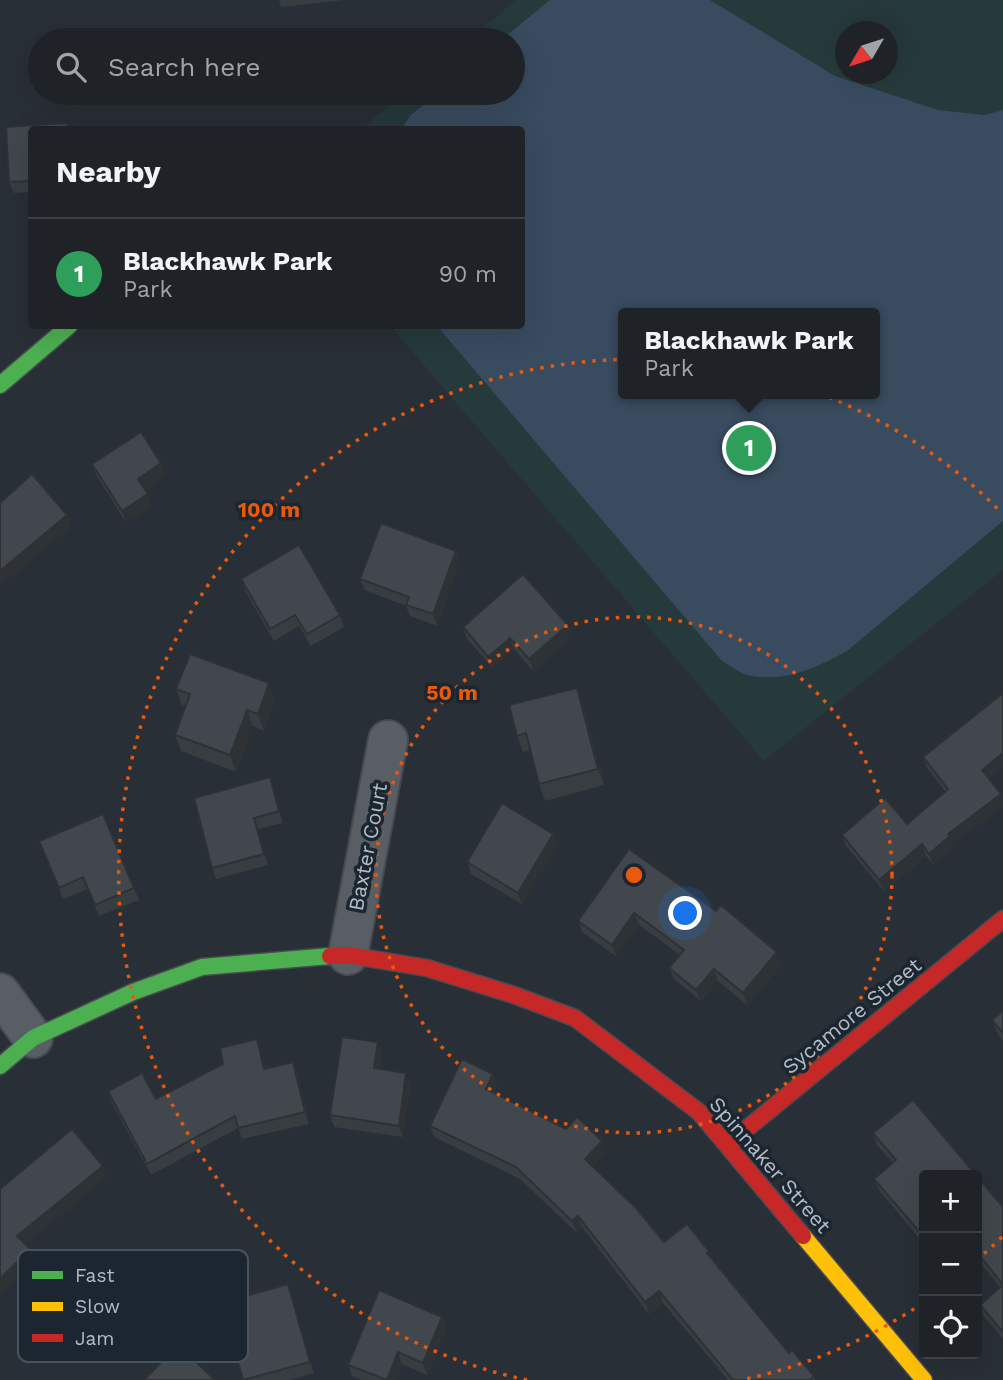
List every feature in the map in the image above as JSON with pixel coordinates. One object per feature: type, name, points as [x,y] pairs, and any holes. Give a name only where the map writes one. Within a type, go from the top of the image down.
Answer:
[{"type":"street","points":[[0,385],[65,329]]},
{"type":"street","name":"Baxter Court","points":[[348,955],[388,740]]},
{"type":"street","name":"Sycamore Street","points":[[728,1144],[1003,919]]},
{"type":"street","name":"Spinnaker Street","points":[[0,1066],[33,1038],[134,992],[202,967],[292,957],[348,955],[427,968],[514,995],[575,1018],[690,1105],[728,1144],[924,1380]]},
{"type":"street","points":[[0,993],[33,1038]]},
{"type":"shaded area","points":[[516,0],[1003,0],[1003,570],[764,761],[393,329],[525,329],[525,126],[365,126],[390,105],[525,105],[525,28],[482,28]]},
{"type":"water","points":[[550,0],[710,0],[835,76],[835,84],[859,84],[938,110],[984,115],[1003,110],[1003,521],[847,651],[825,663],[789,675],[764,677],[740,672],[722,661],[440,329],[525,329],[525,126],[403,126],[423,105],[525,105],[525,28],[516,28]]},
{"type":"building","points":[[68,123],[68,126],[28,126],[28,181],[9,182],[6,127]]},
{"type":"building","points":[[141,432],[161,463],[138,479],[148,494],[122,511],[92,464]]},
{"type":"building","points":[[32,474],[67,515],[0,571],[0,503]]},
{"type":"building","points":[[381,523],[456,551],[433,614],[406,605],[409,597],[360,579]]},
{"type":"building","points":[[299,545],[340,615],[307,634],[295,615],[270,629],[241,579]]},
{"type":"building","points":[[523,574],[568,625],[529,659],[510,638],[488,657],[463,627]]},
{"type":"building","points":[[190,654],[269,683],[258,714],[247,710],[230,755],[175,735],[190,694],[176,689]]},
{"type":"building","points":[[577,688],[598,769],[539,784],[526,733],[517,736],[509,705]]},
{"type":"building","points":[[1003,693],[1003,753],[982,770],[1001,794],[948,834],[950,836],[929,854],[922,844],[879,880],[842,835],[885,798],[907,824],[948,789],[923,757]]},
{"type":"building","points":[[270,777],[279,811],[254,818],[264,854],[212,868],[194,798]]},
{"type":"building","points":[[502,803],[553,834],[518,893],[467,862]]},
{"type":"building","points":[[103,814],[134,888],[95,905],[83,877],[59,888],[39,841]]},
{"type":"building","points":[[629,849],[716,911],[721,905],[777,952],[743,993],[714,969],[696,990],[669,968],[684,950],[634,913],[612,945],[578,921]]},
{"type":"building","points":[[1003,1011],[1003,1033],[992,1020]]},
{"type":"building","points":[[342,1037],[378,1042],[374,1068],[406,1073],[399,1126],[330,1115]]},
{"type":"building","points":[[257,1039],[264,1069],[293,1062],[305,1112],[238,1128],[235,1116],[147,1164],[108,1091],[142,1073],[156,1099],[223,1064],[220,1048]]},
{"type":"building","points":[[462,1059],[493,1074],[486,1089],[566,1129],[577,1117],[602,1141],[585,1159],[637,1209],[664,1242],[687,1224],[709,1251],[707,1253],[789,1353],[792,1350],[814,1376],[810,1380],[733,1380],[659,1291],[645,1302],[578,1216],[572,1221],[516,1167],[430,1126]]},
{"type":"building","points":[[913,1100],[972,1170],[919,1170],[919,1231],[874,1179],[896,1160],[873,1133]]},
{"type":"building","points":[[72,1129],[103,1166],[17,1236],[30,1249],[18,1250],[18,1261],[0,1279],[0,1189]]},
{"type":"building","points":[[982,1182],[1003,1207],[1003,1285],[982,1258]]},
{"type":"building","points":[[288,1284],[310,1362],[243,1380],[238,1362],[248,1362],[248,1295]]},
{"type":"building","points":[[1003,1285],[1003,1332],[982,1307],[982,1303]]},
{"type":"building","points":[[379,1290],[442,1317],[423,1363],[398,1352],[387,1380],[348,1365]]},
{"type":"building","points":[[161,1362],[196,1362],[215,1380],[144,1380]]},
{"type":"traffic: fast","points":[[0,385],[65,329]]},
{"type":"traffic: fast","points":[[0,1066],[33,1038],[133,992],[202,967],[330,956]]},
{"type":"traffic: slow","points":[[803,1236],[924,1380]]},
{"type":"traffic: jam","points":[[728,1144],[1003,919]]},
{"type":"traffic: jam","points":[[330,956],[348,955],[427,968],[514,995],[575,1018],[699,1112],[803,1236]]},
{"type":"place","name":"Blackhawk Park","points":[[749,448]]}]
